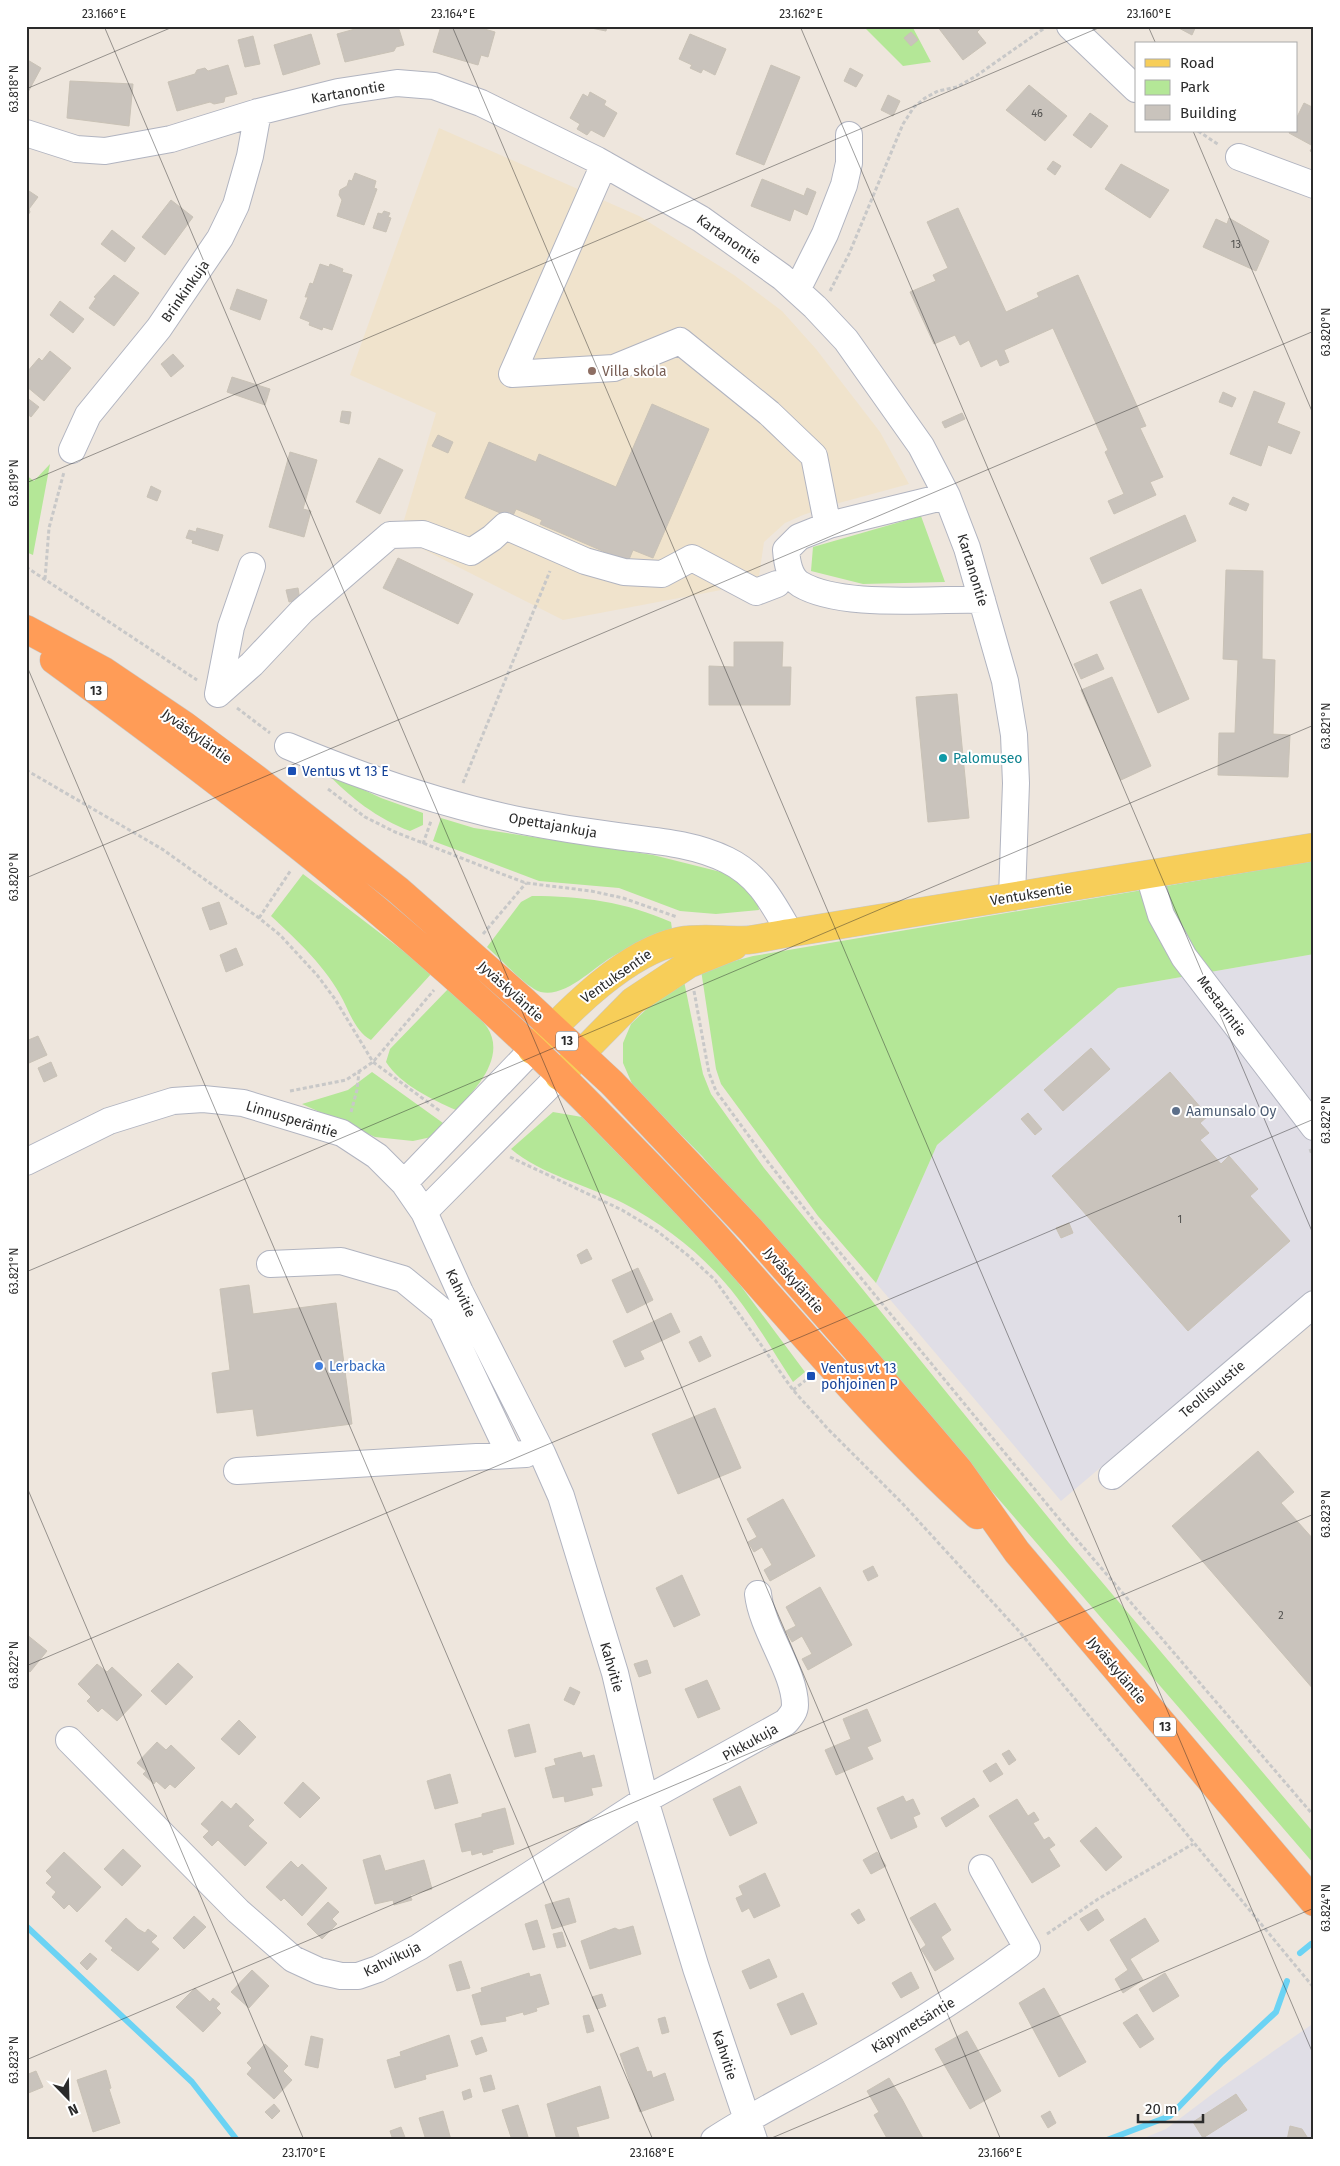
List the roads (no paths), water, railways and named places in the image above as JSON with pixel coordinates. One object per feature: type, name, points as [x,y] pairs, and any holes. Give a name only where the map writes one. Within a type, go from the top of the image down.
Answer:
[{"type":"highway","name":"Jyväskyläntie","points":[[26,629],[104,671],[184,725],[255,778],[398,890],[612,1083],[743,1222],[854,1347],[959,1470],[1017,1552],[1314,1902]]},
{"type":"highway","name":"Jyväskyläntie","points":[[26,640],[166,742],[381,912],[532,1050],[593,1108],[728,1249],[827,1364],[942,1483],[1017,1552]]},
{"type":"main road","name":"Ventuksentie","points":[[532,1050],[587,995],[621,970],[660,946],[686,952],[748,940],[1314,847]]},
{"type":"main road","name":"Ventuksentie","points":[[559,1076],[633,1001],[686,952]]},
{"type":"street","points":[[1070,26],[1135,88]]},
{"type":"street","name":"Kartanontie","points":[[26,133],[76,149],[105,151],[171,139],[258,112],[338,92],[396,83],[434,86],[481,103],[604,164],[701,219],[782,277],[806,298],[846,340],[921,446],[947,496],[967,548],[1005,681],[1014,735],[1016,783],[1012,897]]},
{"type":"street","name":"Brinkinkuja","points":[[72,450],[88,414],[159,328],[220,238],[236,205],[250,156],[258,112]]},
{"type":"street","points":[[806,298],[825,234],[844,185],[849,163],[848,135]]},
{"type":"street","points":[[1239,157],[1314,185]]},
{"type":"street","points":[[604,164],[512,374],[614,368],[680,341],[768,413],[814,456],[826,517]]},
{"type":"street","points":[[947,496],[829,525],[799,537],[786,550],[788,568],[799,583],[822,592],[872,601],[982,600]]},
{"type":"street","points":[[252,566],[231,627],[218,694],[252,664],[302,611],[390,535],[423,534],[471,552],[505,526],[558,550],[624,572],[662,574],[692,558],[756,592],[777,584]]},
{"type":"street","name":"Opettajankuja","points":[[288,746],[342,768],[455,804],[531,822],[657,840],[696,848],[712,854],[750,874],[766,891],[790,933]]},
{"type":"street","name":"Mestarintie","points":[[1149,875],[1161,915],[1184,957],[1314,1127]]},
{"type":"street","points":[[404,1183],[532,1050]]},
{"type":"street","points":[[424,1212],[559,1076]]},
{"type":"street","name":"Linnusperäntie","points":[[26,1162],[108,1121],[173,1101],[203,1099],[243,1102],[337,1132],[376,1156],[404,1183],[424,1212]]},
{"type":"street","name":"Kahvitie","points":[[424,1212],[460,1292],[542,1453],[561,1496],[615,1674],[645,1800],[696,1968],[750,2129]]},
{"type":"street","points":[[270,1264],[341,1261],[403,1279],[442,1312],[510,1455]]},
{"type":"street","points":[[442,1312],[460,1292]]},
{"type":"street","name":"Teollisuustie","points":[[1112,1476],[1314,1304]]},
{"type":"street","points":[[237,1470],[542,1453]]},
{"type":"street","name":"Pikkukuja","points":[[645,1800],[786,1722],[792,1715],[795,1707],[792,1688],[760,1609],[758,1594]]},
{"type":"street","name":"Kahvikuja","points":[[70,1740],[238,1911],[293,1959],[319,1970],[341,1976],[358,1976],[378,1969],[419,1947],[645,1800]]},
{"type":"street","name":"Käpymetsäntie","points":[[714,2140],[750,2129],[842,2067],[962,1994],[1027,1948],[982,1868]]},
{"type":"waterway","points":[[26,1926],[192,2082],[237,2140]]},
{"type":"waterway","points":[[1300,1953],[1311,1944]]},
{"type":"waterway","points":[[1107,2140],[1170,2116],[1222,2062],[1276,2012],[1287,1981]]},
{"type":"place","name":"Villa skola","points":[[592,371]]},
{"type":"place","name":"Palomuseo","points":[[943,758]]},
{"type":"place","name":"Ventus vt 13 E","points":[[292,771]]},
{"type":"place","name":"Aamunsalo Oy","points":[[1176,1111]]},
{"type":"place","name":"Lerbacka","points":[[319,1366]]},
{"type":"place","name":"Ventus vt 13 pohjoinen P","points":[[811,1376]]}]
